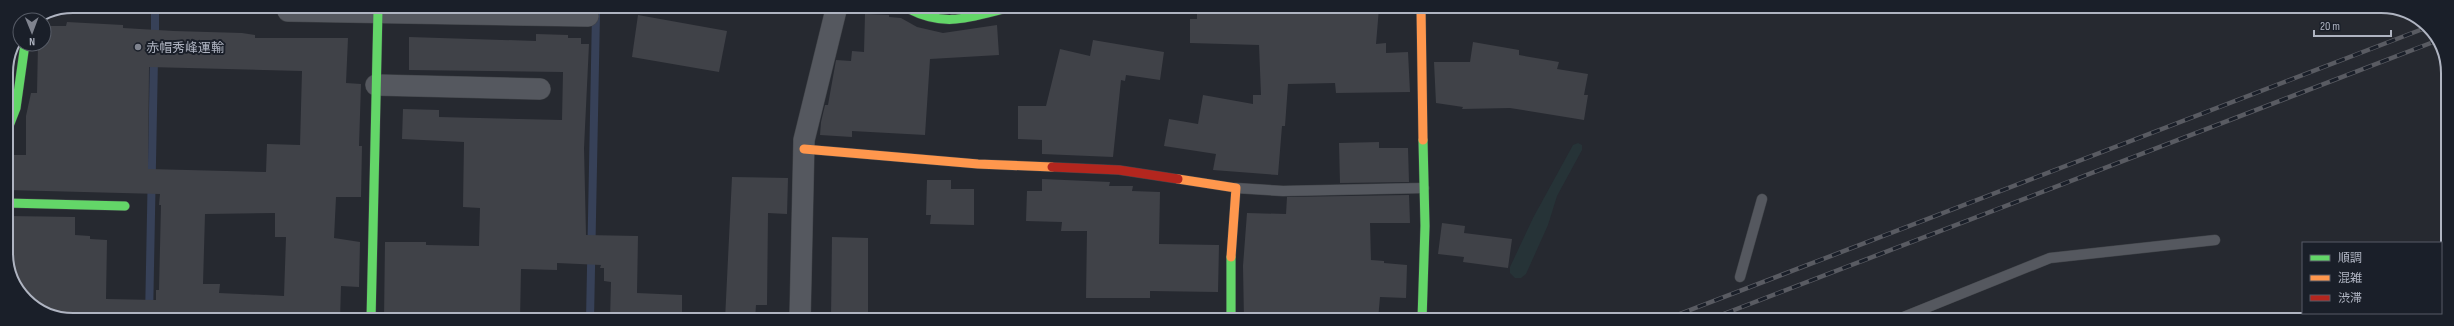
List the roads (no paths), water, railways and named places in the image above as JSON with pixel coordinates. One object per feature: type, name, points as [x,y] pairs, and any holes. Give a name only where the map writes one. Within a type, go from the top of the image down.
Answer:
[{"type":"street","points":[[371,313],[378,13]]},
{"type":"street","points":[[462,13],[588,16]]},
{"type":"street","points":[[800,313],[804,149],[835,13]]},
{"type":"street","points":[[917,13],[928,19],[940,22],[984,13]]},
{"type":"street","points":[[1421,13],[1424,188],[1422,313]]},
{"type":"street","points":[[13,116],[16,108],[24,52]]},
{"type":"street","points":[[376,85],[540,89]]},
{"type":"street","points":[[804,149],[978,164],[1119,170],[1236,188],[1230,266],[1231,313]]},
{"type":"street","points":[[13,203],[125,206]]},
{"type":"lane","points":[[1236,188],[1283,191],[1424,188]]},
{"type":"lane","points":[[1740,277],[1762,199]]},
{"type":"lane","points":[[1913,313],[2050,258],[2215,240]]},
{"type":"waterway","points":[[155,13],[155,40]]},
{"type":"waterway","points":[[590,313],[596,13]]},
{"type":"waterway","points":[[149,313],[154,58]]},
{"type":"railway","points":[[1682,313],[2422,29]]},
{"type":"railway","points":[[1726,313],[2433,42]]},
{"type":"place","name":"赤帽秀峰運輸","points":[[138,47]]}]
